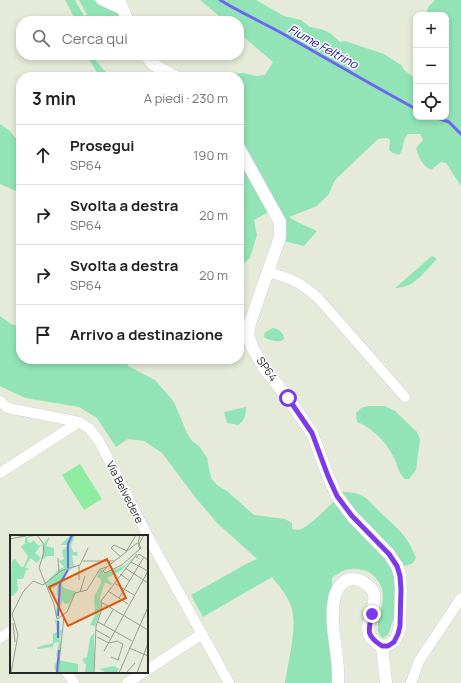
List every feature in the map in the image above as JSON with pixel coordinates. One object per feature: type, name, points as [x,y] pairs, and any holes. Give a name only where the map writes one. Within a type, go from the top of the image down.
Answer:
[{"type":"street","points":[[101,0],[123,10]]},
{"type":"street","points":[[149,60],[153,64],[167,72]]},
{"type":"street","name":"SP64","points":[[244,157],[280,222],[280,237],[250,323],[248,335],[252,347],[264,368],[288,398],[312,433],[337,496],[352,516],[389,554],[397,566],[400,576],[401,589],[400,626],[394,642],[388,646],[382,646]]},
{"type":"street","points":[[268,272],[291,279],[304,286],[320,299],[405,396]]},
{"type":"street","name":"Via Belvedere","points":[[0,401],[8,408],[78,422],[90,429],[100,444],[145,535]]},
{"type":"street","points":[[0,473],[78,422]]},
{"type":"street","name":"Via Belvedere","points":[[149,543],[229,683]]},
{"type":"street","points":[[338,683],[333,612],[334,598],[341,586],[351,579],[361,580],[370,587],[374,595],[375,603],[368,630],[372,639],[382,646],[386,683]]},
{"type":"street","points":[[411,683],[419,661],[461,598]]},
{"type":"street","points":[[0,638],[10,632]]},
{"type":"street","points":[[148,669],[202,634]]},
{"type":"street","points":[[68,673],[74,683]]},
{"type":"street","points":[[127,683],[142,673]]},
{"type":"green space","points":[[65,0],[75,0],[84,16],[73,16]]},
{"type":"green space","points":[[79,0],[94,0],[121,12],[123,16],[84,16],[87,15]]},
{"type":"green space","points":[[200,0],[256,0],[284,16],[301,20],[310,27],[321,29],[330,33],[340,42],[345,41],[384,54],[401,65],[404,70],[413,77],[413,120],[449,120],[449,12],[426,12],[429,6],[435,0],[461,0],[461,186],[446,163],[441,162],[431,170],[423,163],[416,148],[423,140],[420,134],[408,134],[404,140],[399,155],[389,150],[390,140],[387,138],[378,139],[335,180],[329,194],[317,206],[289,217],[317,231],[304,246],[284,241],[263,179],[244,147],[244,73],[256,76],[265,75],[273,62],[244,37],[244,16],[219,16]]},
{"type":"green space","points":[[89,60],[95,60],[106,72],[97,72]]},
{"type":"green space","points":[[0,124],[10,131],[16,139],[16,191],[0,184]]},
{"type":"green space","points":[[246,169],[270,211],[254,220],[257,235],[250,258],[244,263],[244,172]]},
{"type":"green space","points":[[432,256],[437,259],[423,274],[407,286],[395,288]]},
{"type":"green space","points":[[0,316],[11,324],[16,326],[16,364],[126,364],[155,380],[174,402],[187,433],[192,441],[199,446],[207,458],[211,478],[217,485],[227,491],[254,515],[285,519],[292,523],[292,529],[298,530],[312,522],[335,500],[391,563],[396,572],[395,615],[388,635],[382,638],[378,632],[383,594],[377,579],[372,574],[358,569],[346,570],[339,573],[332,578],[336,683],[285,683],[293,634],[293,615],[287,598],[272,577],[203,617],[191,595],[257,559],[217,523],[195,497],[162,453],[144,441],[128,439],[116,447],[97,418],[79,407],[25,398],[0,386]]},
{"type":"green space","points":[[273,328],[281,332],[284,339],[274,341],[264,337],[265,332]]},
{"type":"green space","points":[[368,406],[385,406],[395,411],[417,432],[420,439],[416,470],[409,479],[405,479],[401,475],[392,454],[379,437],[369,428],[357,422],[356,413],[361,408]]},
{"type":"green space","points":[[246,407],[245,417],[238,425],[227,423],[224,412]]},
{"type":"green space","points":[[80,464],[102,499],[84,510],[62,475]]},
{"type":"green space","points":[[341,492],[354,493],[365,498],[398,529],[412,549],[416,558],[413,563],[405,566],[357,514]]},
{"type":"waterway","name":"Fiume Feltrino","points":[[220,0],[413,107]]},
{"type":"waterway","name":"Fiume Feltrino","points":[[443,120],[449,122],[461,134]]},
{"type":"route","points":[[288,398],[312,433],[337,496],[352,516],[389,554],[397,566],[400,576],[401,589],[400,626],[394,642],[388,646],[382,646],[369,635],[368,630],[372,614]]}]
